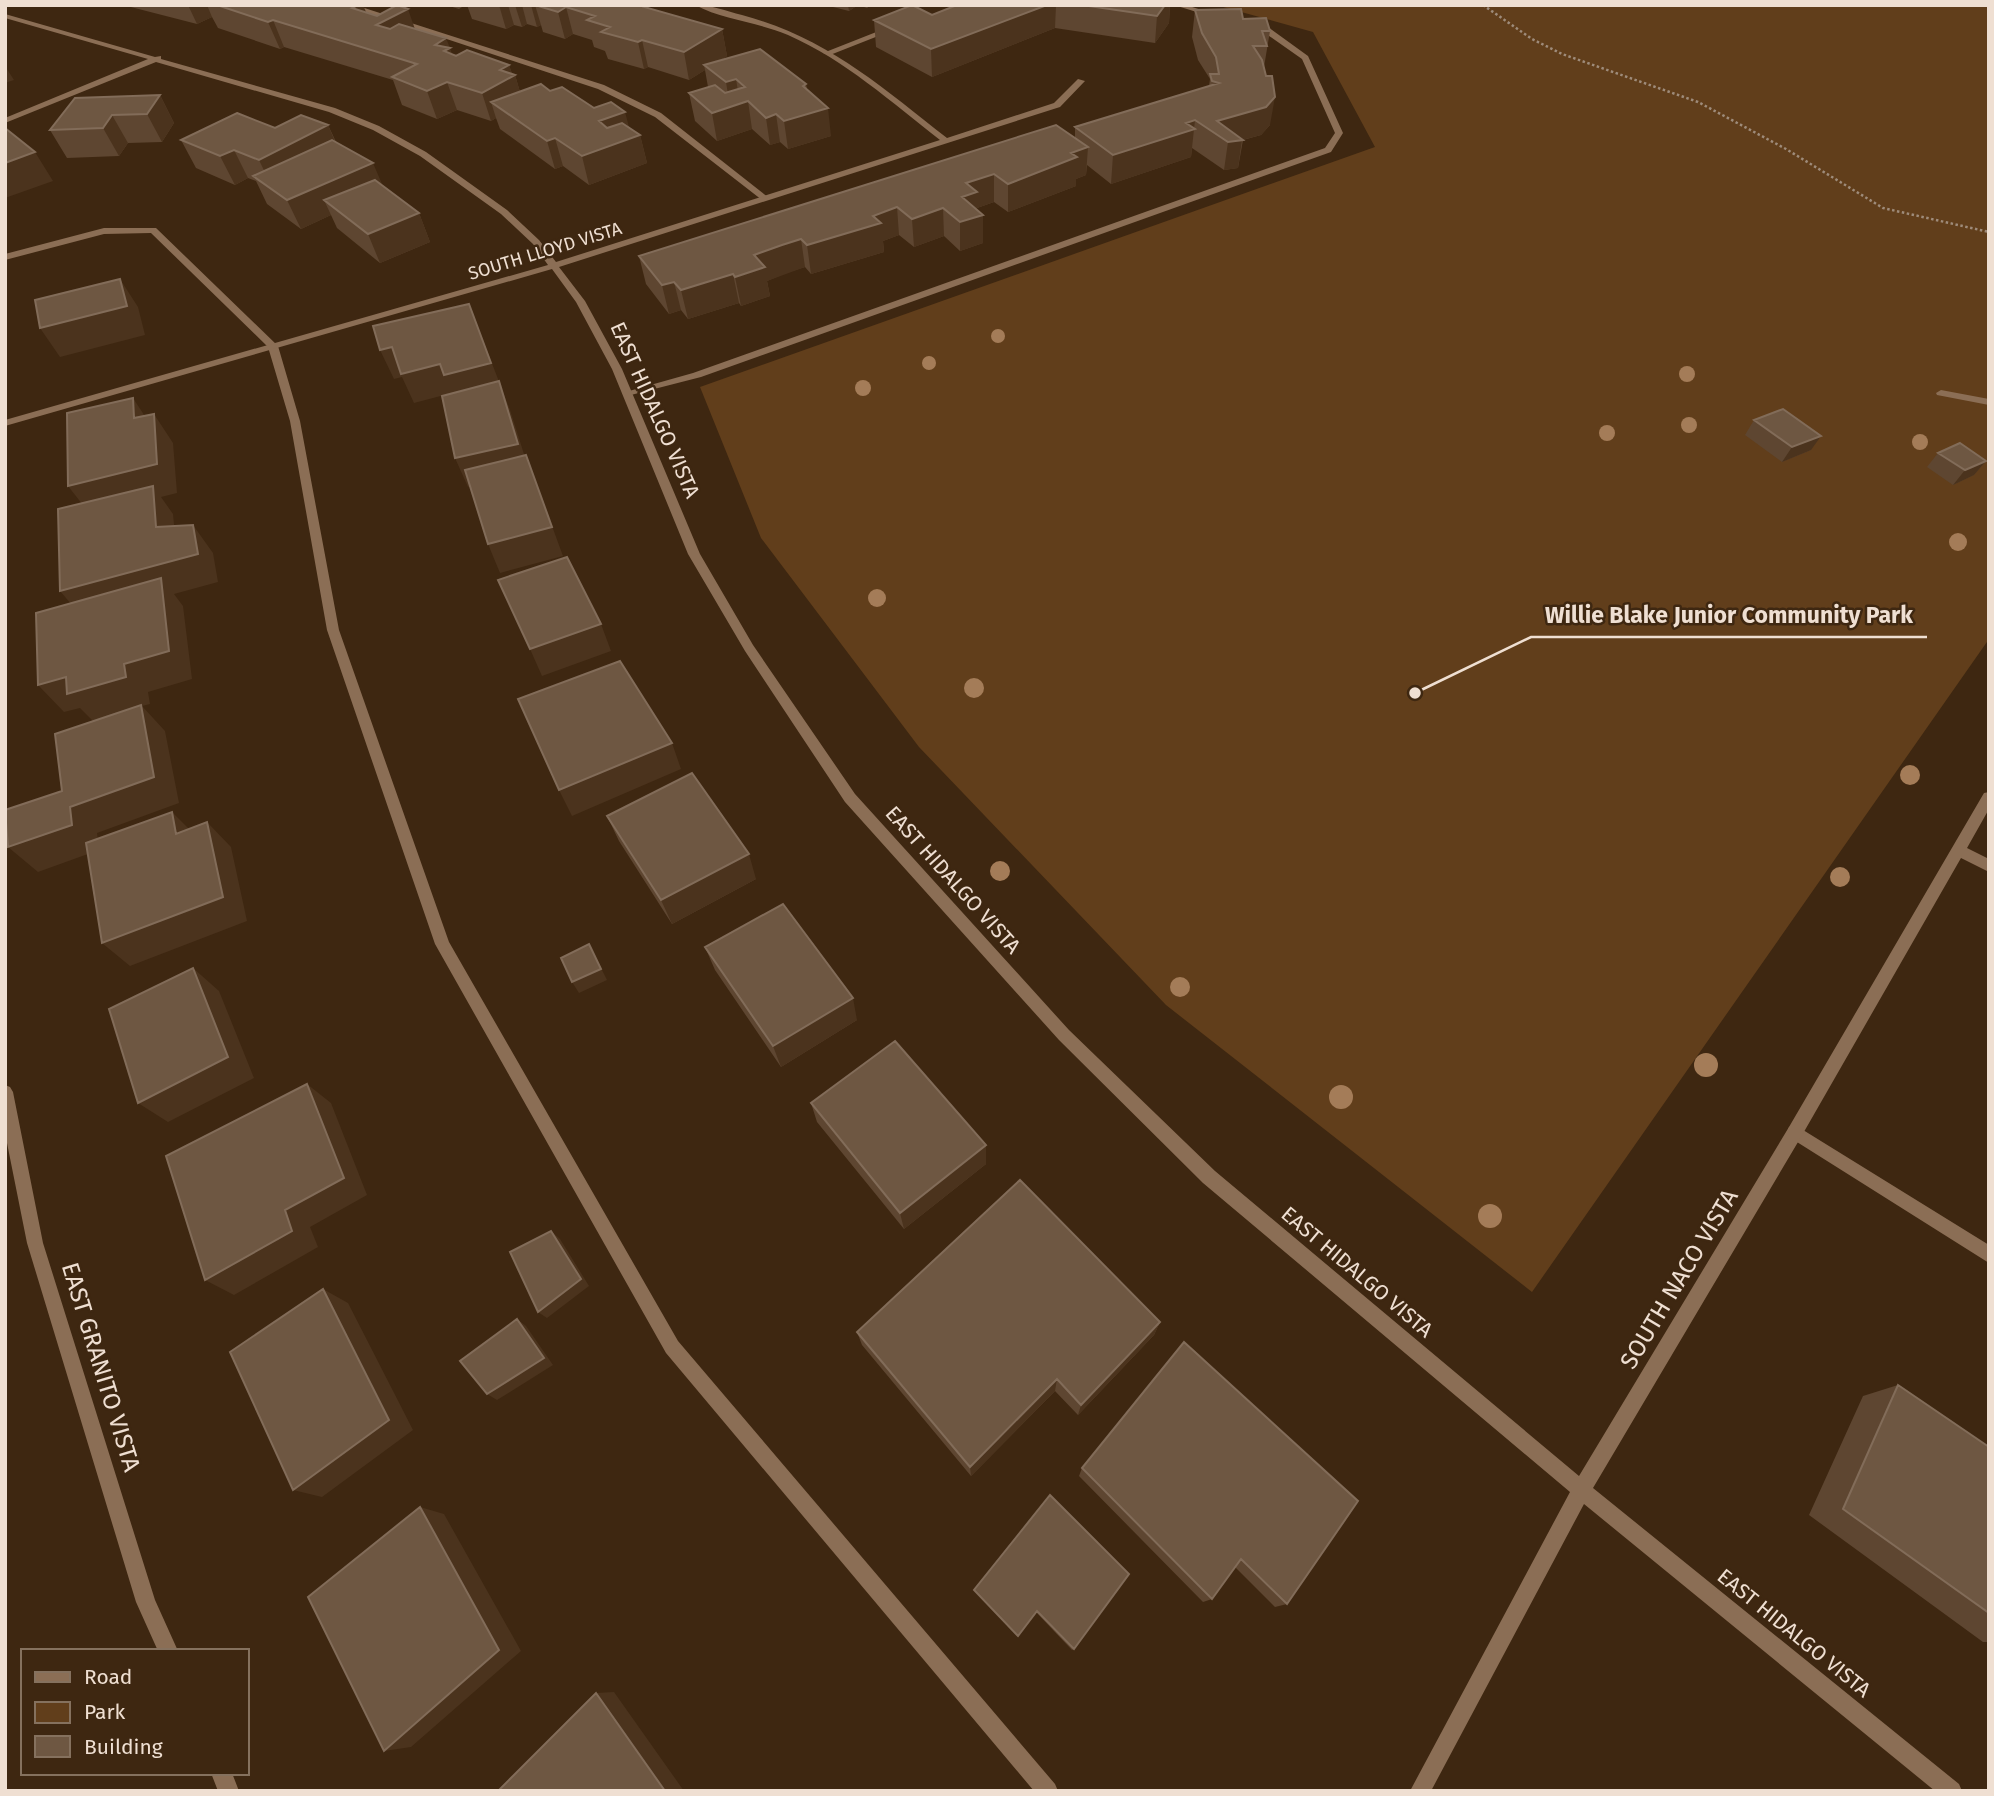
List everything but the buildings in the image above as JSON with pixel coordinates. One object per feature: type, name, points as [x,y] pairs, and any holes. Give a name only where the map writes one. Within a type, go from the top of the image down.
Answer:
[{"type":"street","points":[[348,5],[601,86],[658,115],[765,198]]},
{"type":"street","points":[[698,5],[790,33],[827,53],[945,140]]},
{"type":"street","points":[[1177,5],[1227,19]]},
{"type":"street","name":"EAST HIDALGO VISTA","points":[[5,16],[332,110],[376,128],[423,154],[504,212],[536,242],[580,301],[627,393],[694,554],[749,648],[850,798],[1064,1035],[1209,1177],[1581,1490],[1952,1791]]},
{"type":"street","points":[[627,393],[697,375],[1328,150],[1339,133],[1305,58],[1265,29],[1240,22]]},
{"type":"street","points":[[827,53],[900,26]]},
{"type":"street","points":[[5,121],[158,58]]},
{"type":"street","name":"SOUTH LLOYD VISTA","points":[[5,423],[553,266],[1058,105],[1080,81]]},
{"type":"street","points":[[5,257],[104,231],[152,230],[273,346],[295,421],[333,630],[442,944],[672,1348],[1048,1791]]},
{"type":"street","points":[[1941,393],[1989,402]]},
{"type":"street","name":"SOUTH NACO VISTA","points":[[1420,1791],[1581,1490],[1795,1132],[1989,797]]},
{"type":"street","points":[[1958,850],[1989,866]]},
{"type":"street","name":"EAST GRANITO VISTA","points":[[5,1092],[36,1243],[146,1602],[167,1649]]},
{"type":"street","points":[[1795,1132],[1989,1255]]},
{"type":"street","points":[[222,1775],[229,1791]]},
{"type":"path","points":[[1483,5],[1532,39],[1562,54],[1699,102],[1786,149],[1883,208],[1989,232]]},
{"type":"green space","points":[[1216,5],[1989,5],[1989,639],[1532,1292],[1166,1005],[919,747],[761,538],[700,387],[1375,147],[1313,32]]},
{"type":"place","name":"Willie Blake Junior Community Park","points":[[1415,693]]}]
